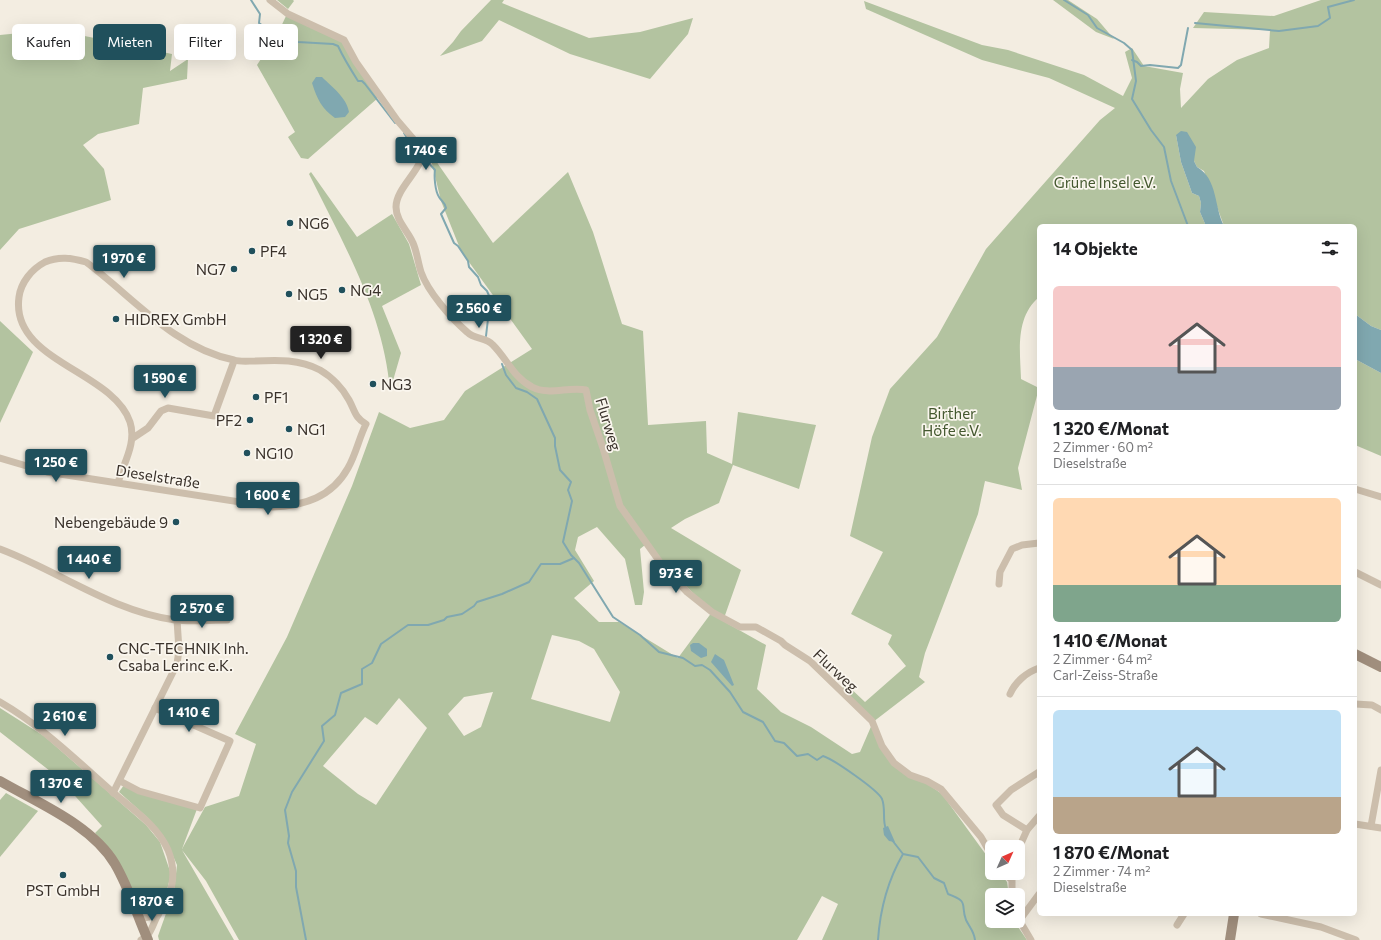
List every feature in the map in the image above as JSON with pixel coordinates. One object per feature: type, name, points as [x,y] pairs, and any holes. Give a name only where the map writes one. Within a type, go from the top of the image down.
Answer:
[{"type":"street","name":"Flurweg","points":[[270,0],[288,14],[344,40],[356,62],[397,120],[421,148],[423,153],[421,160],[400,191],[396,208],[399,220],[412,242],[425,280],[436,297],[467,333],[476,338],[488,340],[518,377],[533,388],[553,392],[586,390],[590,410],[604,448],[620,506],[662,565],[687,592],[712,612],[740,627],[756,627],[781,641],[784,645],[810,661],[872,721],[882,746],[894,763],[910,775],[941,789],[985,845]]},
{"type":"street","points":[[118,484],[133,438],[130,422],[119,404],[30,337],[20,318],[18,303],[20,290],[26,278],[41,265],[50,260],[74,258],[86,262],[169,330],[198,349],[234,361],[214,416],[168,408],[161,411],[148,428],[133,438]]},
{"type":"street","name":"Dieselstraße","points":[[0,458],[47,472],[272,507],[293,506],[324,495],[338,482],[348,467],[366,424],[357,418],[349,400],[336,383],[321,371],[294,361],[234,361]]},
{"type":"street","points":[[1357,490],[1381,497]]},
{"type":"street","points":[[999,584],[1000,572],[1012,549],[1022,545],[1037,543]]},
{"type":"street","points":[[0,549],[120,605],[150,615],[176,620],[227,620]]},
{"type":"street","points":[[1357,573],[1381,585]]},
{"type":"street","points":[[113,793],[177,664],[179,650],[176,620]]},
{"type":"street","points":[[1357,655],[1381,667]]},
{"type":"street","points":[[1010,694],[1013,685],[1024,676],[1037,669]]},
{"type":"street","points":[[0,702],[18,712],[52,738],[154,828],[168,851],[173,869],[173,880],[170,895],[145,939]]},
{"type":"street","points":[[1357,704],[1372,705],[1381,710]]},
{"type":"street","points":[[120,781],[138,791],[200,808],[230,741],[155,708]]},
{"type":"street","points":[[1371,826],[1381,770]]},
{"type":"street","points":[[1027,830],[1003,815],[996,805],[1011,790],[1037,773]]},
{"type":"street","points":[[0,781],[77,825],[94,839],[114,863],[137,914],[145,939]]},
{"type":"street","points":[[1022,840],[1027,830],[1037,818]]},
{"type":"street","points":[[1357,824],[1381,828]]},
{"type":"street","points":[[1025,912],[1037,896]]},
{"type":"street","points":[[137,914],[144,918],[158,915]]},
{"type":"street","points":[[1177,926],[1183,916]]},
{"type":"street","points":[[1230,940],[1234,916]]},
{"type":"street","points":[[1269,916],[1321,927],[1356,940]]},
{"type":"street","points":[[1024,928],[1031,940]]},
{"type":"green space","points":[[277,0],[293,0],[294,1],[288,9]]},
{"type":"green space","points":[[491,0],[504,0],[502,3],[589,38],[640,32],[693,18],[688,34],[650,79],[570,54],[499,20],[482,41],[440,56],[461,31]]},
{"type":"green space","points":[[1053,0],[1068,0],[1097,19],[1114,39],[1096,32]]},
{"type":"green space","points":[[1321,0],[1381,0],[1381,330],[1371,326],[1357,316],[1357,224],[1223,224],[1204,171],[1197,167],[1194,161],[1194,152],[1176,135],[1181,162],[1192,193],[1199,196],[1201,203],[1200,212],[1205,224],[1037,224],[1037,299],[1031,305],[1022,325],[1020,346],[1021,379],[1037,387],[1037,396],[1018,468],[1022,490],[985,481],[978,514],[925,653],[919,677],[925,682],[873,722],[842,688],[847,685],[865,702],[906,666],[888,644],[892,635],[851,614],[883,552],[850,536],[872,437],[890,389],[937,337],[986,249],[1100,120],[1115,108],[1049,78],[982,60],[866,9],[864,1],[982,45],[1008,50],[1084,75],[1123,96],[1132,78],[1125,52],[1132,48],[1144,66],[1183,73],[1180,89],[1181,108],[1208,79],[1237,60],[1269,48],[1270,30],[1193,28],[1204,12],[1274,16]]},
{"type":"green space","points":[[286,16],[342,42],[378,98],[308,159],[301,158],[288,137],[295,132],[257,65],[260,60],[298,60],[298,24],[282,24]]},
{"type":"green space","points":[[12,34],[12,60],[85,60],[85,36],[93,38],[93,60],[166,60],[166,53],[172,54],[170,71],[188,60],[187,79],[143,88],[139,124],[98,134],[83,145],[104,169],[111,200],[19,229],[0,250],[0,35]]},
{"type":"green space","points":[[429,151],[493,243],[568,172],[593,232],[622,324],[643,331],[648,425],[706,421],[707,453],[732,464],[738,412],[816,425],[799,489],[733,465],[719,503],[685,519],[671,528],[741,570],[723,621],[766,645],[757,689],[781,712],[811,727],[852,754],[860,752],[873,722],[885,754],[942,794],[985,853],[985,880],[1005,880],[1007,882],[1008,888],[985,888],[985,928],[1019,928],[1027,940],[822,940],[838,904],[822,896],[797,940],[239,940],[206,881],[182,850],[234,940],[159,940],[158,936],[174,891],[177,865],[166,840],[148,818],[119,792],[124,785],[197,809],[182,849],[205,807],[239,796],[256,744],[235,734],[287,637],[352,486],[379,412],[410,428],[444,420],[465,391],[532,349],[461,251],[441,201]],"holes":[[[597,527],[625,559],[635,605],[642,605],[644,592],[640,549],[645,545],[712,612],[678,658],[619,622],[599,622],[574,598],[594,581],[575,550],[578,537]],[[552,635],[579,641],[594,649],[620,692],[610,722],[531,699]],[[493,692],[481,727],[464,736],[448,714],[464,697]],[[399,698],[427,728],[376,805],[358,794],[323,766],[365,717],[377,725]]]},
{"type":"green space","points":[[311,172],[357,237],[392,214],[409,244],[421,285],[382,306],[401,353],[390,391],[380,334],[371,306],[348,252],[309,174]]},
{"type":"green space","points":[[0,321],[33,352],[0,423]]},
{"type":"green space","points":[[1357,360],[1381,373],[1381,456],[1357,446]]},
{"type":"green space","points":[[0,708],[44,736],[146,825],[160,842],[171,874],[166,894],[154,910],[145,913],[111,851],[95,833],[102,826],[59,778],[0,732]]},
{"type":"green space","points":[[6,793],[38,811],[0,857],[0,800]]},
{"type":"water","points":[[316,77],[322,77],[342,97],[348,107],[349,112],[345,117],[335,118],[323,107],[318,99],[312,83]]},
{"type":"water","points":[[1181,131],[1187,132],[1196,147],[1194,161],[1197,167],[1204,172],[1209,179],[1215,194],[1223,224],[1205,224],[1200,212],[1201,203],[1199,196],[1192,193],[1181,162],[1176,135]]},
{"type":"water","points":[[1357,316],[1371,326],[1381,330],[1381,373],[1357,360]]},
{"type":"water","points":[[693,643],[699,643],[707,649],[707,656],[701,658],[691,651],[690,645]]},
{"type":"water","points":[[715,654],[724,660],[734,685],[732,686],[711,662]]},
{"type":"water","points":[[888,826],[895,842],[889,841],[884,835],[883,828]]},
{"type":"waterway","points":[[251,0],[260,14],[259,23],[271,32],[298,42],[333,44],[338,46],[358,81],[362,81],[365,84],[395,123]]},
{"type":"waterway","points":[[1064,0],[1088,15],[1097,28],[1124,43],[1132,50],[1136,81],[1132,99],[1151,130],[1164,147],[1171,181],[1187,224]]},
{"type":"waterway","points":[[1195,23],[1279,31],[1318,26],[1330,18],[1328,7],[1354,0]]},
{"type":"waterway","points":[[1132,60],[1141,66],[1150,65],[1178,68],[1181,65],[1188,28]]},
{"type":"waterway","points":[[404,133],[411,144]]},
{"type":"waterway","points":[[426,160],[435,170],[437,191],[446,208],[441,214],[454,243],[458,246],[468,261],[469,267],[478,277],[481,285],[487,291],[490,298],[486,313],[488,319],[486,336]]},
{"type":"waterway","points":[[502,364],[506,375],[516,388],[527,392],[537,399],[555,438],[555,446],[560,470],[571,482],[568,490],[572,501],[563,542],[571,555],[579,563],[613,617],[640,635],[659,652],[683,658],[695,666],[702,665],[710,670],[730,692],[743,712],[763,722],[775,741],[784,743],[797,756],[808,754],[817,760],[823,756],[855,775],[882,799],[886,829]]},
{"type":"waterway","points":[[306,940],[296,887],[296,871],[288,843],[289,836],[285,810],[292,792],[324,741],[322,726],[335,715],[341,693],[362,684],[362,669],[372,663],[381,644],[408,625],[428,625],[444,620],[447,617],[462,614],[474,606],[477,602],[502,594],[529,582],[541,564],[560,564],[574,558]]},
{"type":"waterway","points":[[892,840],[903,854],[918,857],[934,878],[944,883],[948,894],[962,902],[964,915],[973,932],[975,940]]},
{"type":"waterway","points":[[878,940],[883,906],[889,885],[903,854]]},
{"type":"place","name":"NG6","points":[[290,223]]},
{"type":"place","name":"PF4","points":[[252,251]]},
{"type":"place","name":"NG7","points":[[234,269]]},
{"type":"place","name":"NG4","points":[[342,290]]},
{"type":"place","name":"NG5","points":[[289,294]]},
{"type":"place","name":"HIDREX GmbH","points":[[116,319]]},
{"type":"place","name":"NG3","points":[[373,384]]},
{"type":"place","name":"PF1","points":[[256,397]]},
{"type":"place","name":"PF2","points":[[250,420]]},
{"type":"place","name":"NG1","points":[[289,429]]},
{"type":"place","name":"NG10","points":[[247,453]]},
{"type":"place","name":"Nebengebäude 9","points":[[176,522]]},
{"type":"place","name":"CNC-TECHNIK Inh. Csaba Lerinc e.K.","points":[[110,657]]},
{"type":"place","name":"PST GmbH","points":[[63,875]]},
{"type":"park label","name":"Grüne Insel e.V.","points":[[1105,182]]},
{"type":"park label","name":"Birther Höfe e.V.","points":[[952,422]]}]
